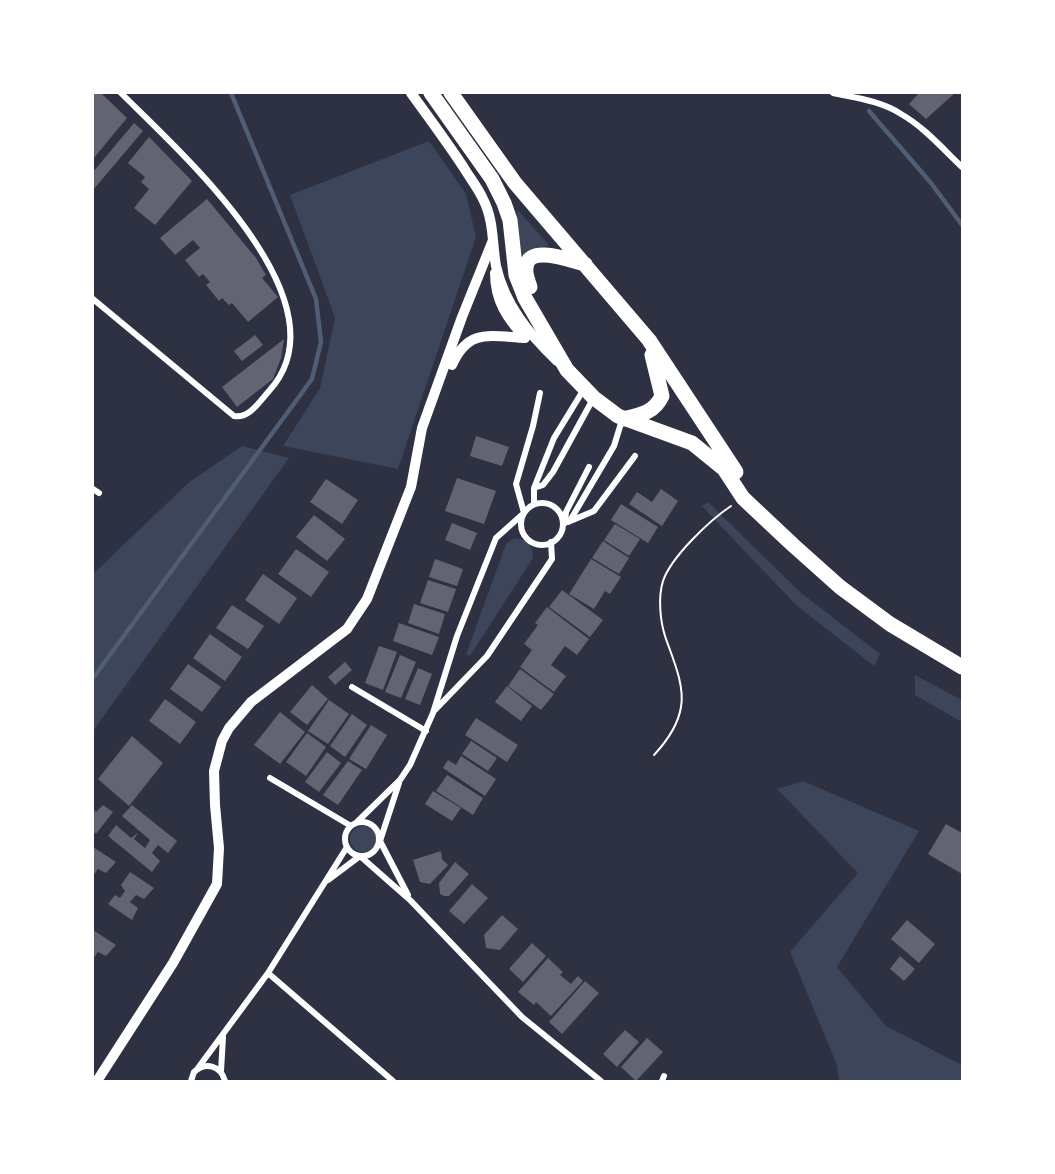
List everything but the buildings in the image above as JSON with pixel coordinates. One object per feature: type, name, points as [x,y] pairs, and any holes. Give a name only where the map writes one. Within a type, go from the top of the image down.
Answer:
[{"type":"highway","points":[[431,93],[492,179],[504,203],[510,220],[516,275],[525,298],[563,366],[589,393],[623,419],[692,443],[724,469],[743,498],[840,586],[890,624],[962,667]]},
{"type":"highway","points":[[451,93],[515,183],[649,340],[731,465],[793,545]]},
{"type":"highway","points":[[544,331],[527,277],[527,263],[533,257],[544,254],[585,264]]},
{"type":"highway","points":[[623,419],[644,414],[653,409],[662,396],[646,339]]},
{"type":"street","points":[[93,299],[232,415],[241,417],[250,411],[275,384],[286,366],[290,344],[288,316],[276,276],[249,231],[200,171],[121,93]]},
{"type":"street","points":[[411,93],[438,129],[483,198],[491,217],[497,267],[519,320],[531,336],[563,366]]},
{"type":"street","points":[[833,93],[870,101],[900,112],[962,167]]},
{"type":"street","points":[[97,1081],[173,963],[217,884],[219,848],[214,771],[222,741],[238,716],[251,702],[338,638],[359,613],[367,599],[411,488],[422,428],[493,240]]},
{"type":"street","points":[[497,267],[495,288],[500,304],[510,321],[525,338],[563,366]]},
{"type":"street","points":[[422,428],[458,350],[464,344],[483,336],[525,338]]},
{"type":"street","points":[[400,780],[375,851],[366,856],[354,855],[347,847],[345,836],[353,824],[400,780],[410,765],[433,713],[457,636],[496,538],[524,513],[534,504],[548,504],[559,512],[561,532],[551,542],[538,544],[526,538],[521,526],[524,513],[516,484],[540,393]]},
{"type":"street","points":[[534,504],[534,488],[554,438],[589,393]]},
{"type":"street","points":[[534,488],[543,485],[548,480],[589,393]]},
{"type":"street","points":[[565,523],[571,519],[614,446],[623,419]]},
{"type":"street","points":[[565,523],[594,511],[635,456]]},
{"type":"street","points":[[565,523],[566,512],[589,466]]},
{"type":"street","points":[[93,489],[99,493]]},
{"type":"street","points":[[433,713],[487,656],[552,558],[551,542]]},
{"type":"street","points":[[352,687],[426,731]]},
{"type":"street","points":[[270,778],[353,824],[368,822],[373,825],[377,829],[380,841],[410,900]]},
{"type":"street","points":[[190,1080],[268,973],[347,847]]},
{"type":"street","points":[[328,880],[360,856]]},
{"type":"street","points":[[360,856],[410,900],[522,1017],[601,1081]]},
{"type":"street","points":[[268,973],[393,1081]]},
{"type":"street","points":[[223,1036],[221,1071],[225,1081]]},
{"type":"street","points":[[198,1068],[214,1067],[221,1071]]},
{"type":"path","points":[[654,755],[677,723],[682,705],[680,685],[664,633],[661,608],[663,580],[683,549],[709,523],[743,498]]},
{"type":"shaded area","points":[[429,141],[466,194],[476,237],[398,469],[283,446],[320,388],[335,318],[290,195]]},
{"type":"shaded area","points":[[517,209],[549,245],[529,253],[521,262]]},
{"type":"shaded area","points":[[242,446],[289,458],[93,731],[93,574],[188,483]]},
{"type":"shaded area","points":[[708,502],[800,592],[880,654],[874,666],[796,605],[702,506]]},
{"type":"shaded area","points":[[514,538],[528,544],[533,558],[470,656],[466,654],[506,544]]},
{"type":"shaded area","points":[[915,675],[962,700],[962,722],[915,695]]},
{"type":"shaded area","points":[[803,781],[919,831],[837,967],[886,1026],[962,1065],[962,1081],[839,1081],[837,1065],[790,952],[858,873],[777,789]]},
{"type":"shaded area","points":[[363,826],[372,830],[376,839],[372,848],[363,852],[354,848],[350,839],[354,830]]},
{"type":"waterway","points":[[93,678],[312,379],[321,342],[316,299],[231,93]]},
{"type":"waterway","points":[[869,111],[931,183],[962,225]]}]
